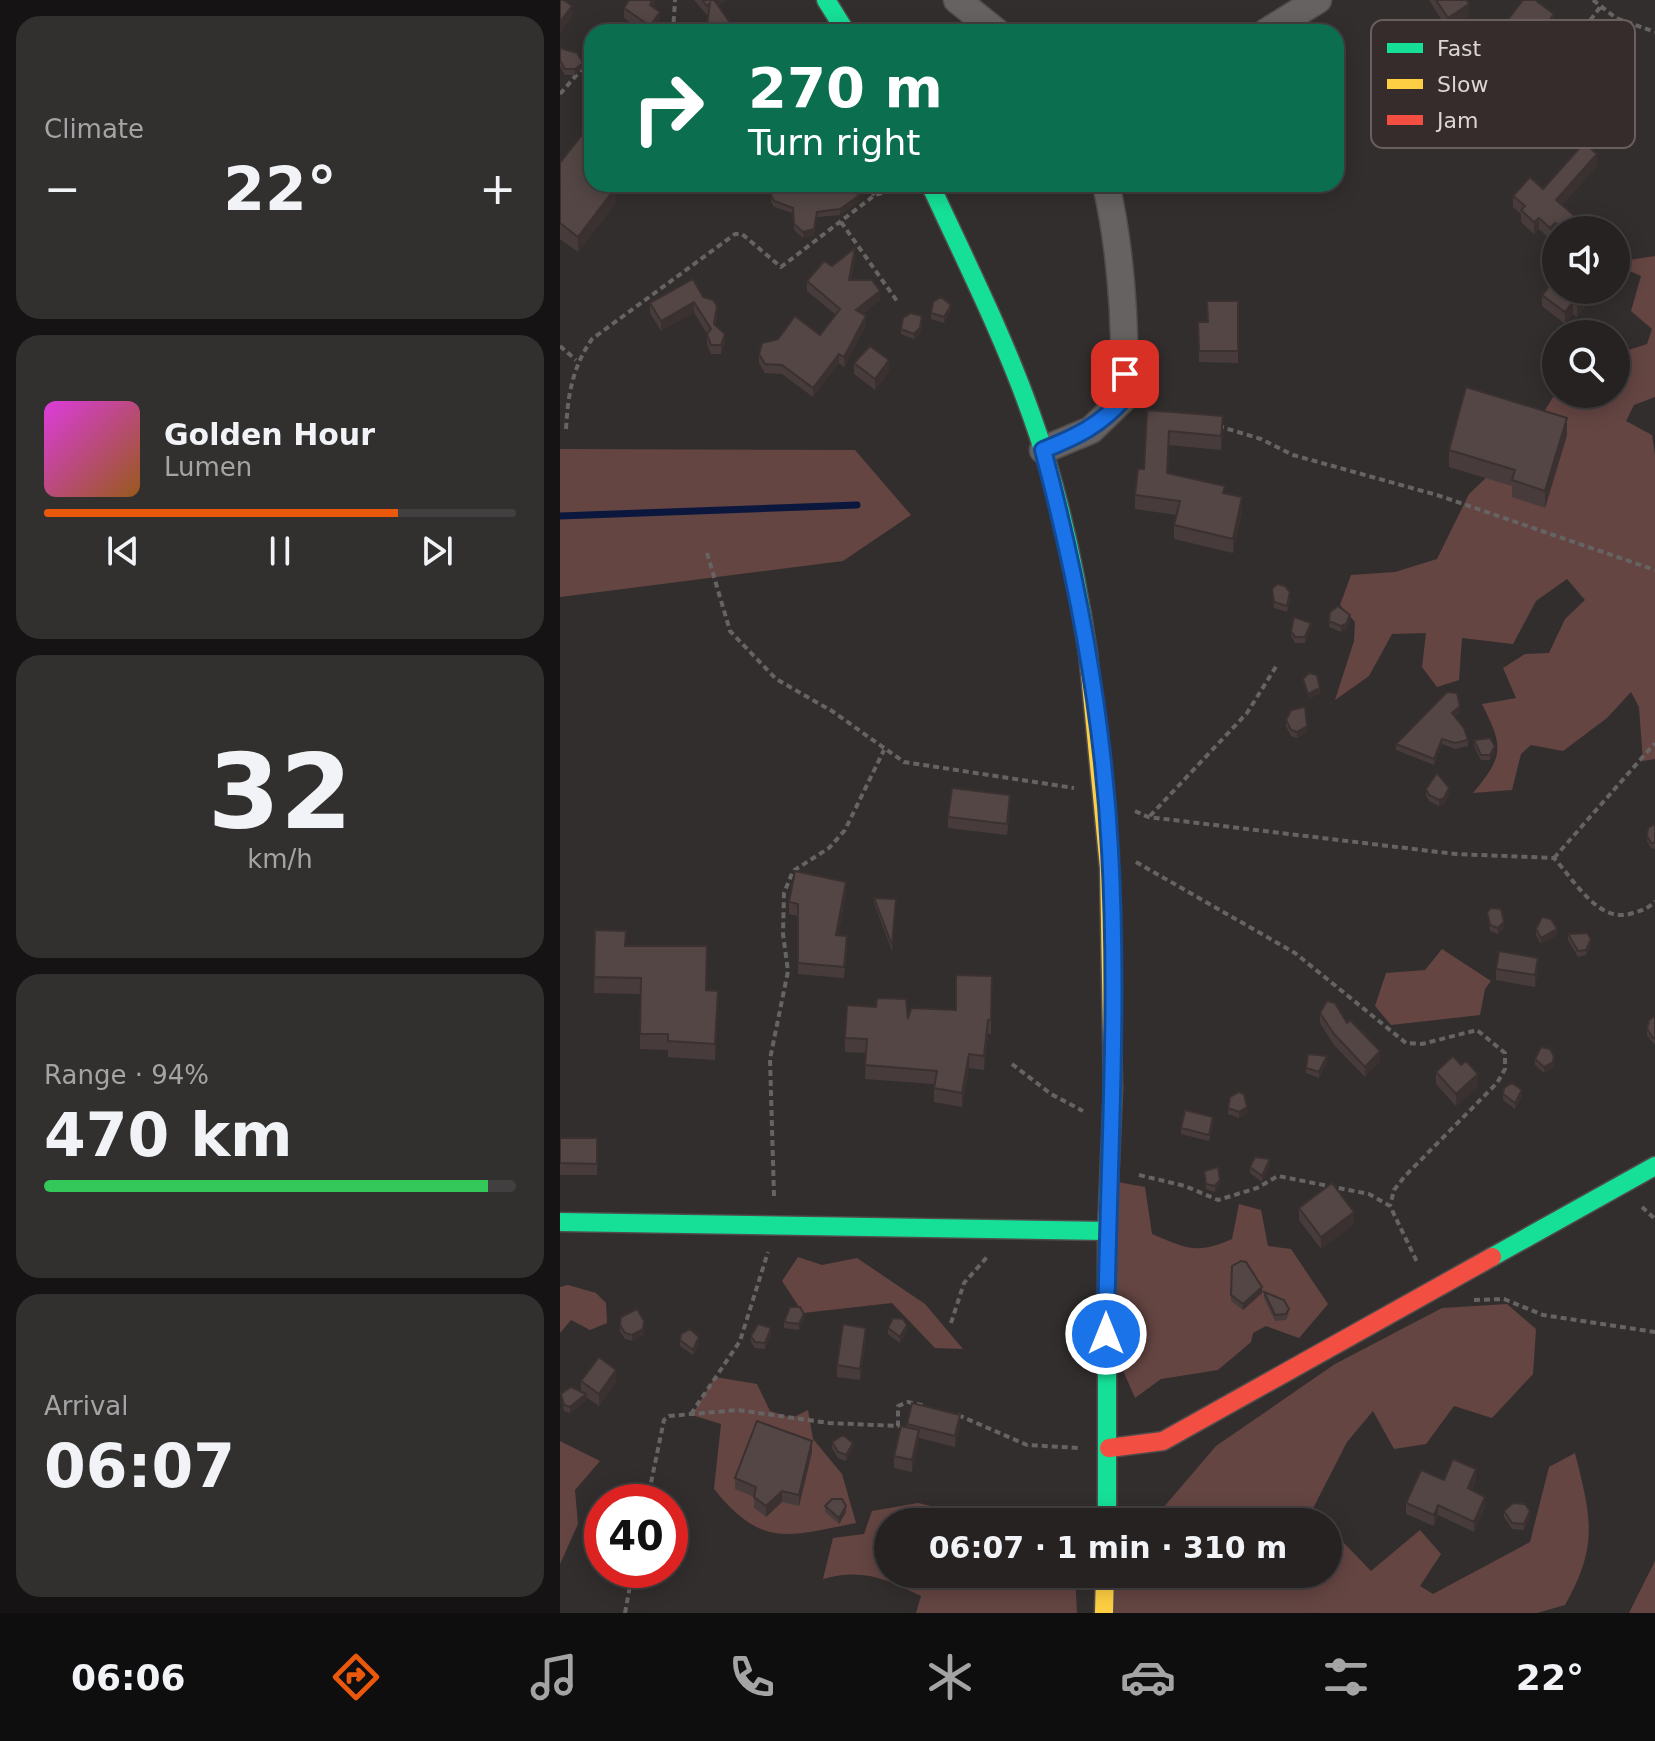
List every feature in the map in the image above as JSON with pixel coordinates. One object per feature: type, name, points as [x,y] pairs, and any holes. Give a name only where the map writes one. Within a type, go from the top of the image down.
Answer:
[{"type":"street","points":[[826,0],[841,24]]},
{"type":"street","points":[[957,0],[987,24]]},
{"type":"street","points":[[1279,24],[1318,0]]},
{"type":"street","points":[[934,192],[1021,385],[1043,450],[1077,583],[1093,676],[1110,847],[1113,1126],[1107,1231],[1107,1508]]},
{"type":"street","points":[[1043,450],[1091,430],[1124,398],[1126,324],[1117,232],[1108,192]]},
{"type":"street","points":[[1109,1448],[1163,1441],[1655,1166]]},
{"type":"street","points":[[560,1222],[1107,1231]]},
{"type":"street","points":[[1104,1613],[1105,1588]]},
{"type":"path","points":[[674,24],[675,0]]},
{"type":"path","points":[[1593,0],[1622,20]]},
{"type":"path","points":[[1590,20],[1601,6]]},
{"type":"path","points":[[1635,25],[1655,32]]},
{"type":"path","points":[[560,94],[584,66]]},
{"type":"path","points":[[872,192],[875,195]]},
{"type":"path","points":[[566,429],[568,396],[577,361],[592,339],[735,234],[742,234],[781,267],[875,195],[885,192]]},
{"type":"path","points":[[841,222],[897,301]]},
{"type":"path","points":[[560,346],[577,361]]},
{"type":"path","points":[[1212,424],[1261,439],[1293,455],[1437,495],[1655,570]]},
{"type":"path","points":[[707,553],[730,631],[776,679],[832,711],[904,762],[1065,785],[1106,798],[1148,817],[1455,854],[1554,858],[1603,912],[1619,918],[1649,908],[1655,901]]},
{"type":"path","points":[[1148,817],[1247,713],[1277,665]]},
{"type":"path","points":[[1554,858],[1655,743]]},
{"type":"path","points":[[691,1414],[740,1341],[776,1225],[770,1059],[788,971],[783,934],[784,893],[793,871],[829,848],[845,830],[884,750]]},
{"type":"path","points":[[1110,847],[1295,953],[1406,1043],[1422,1044],[1477,1030],[1505,1053],[1505,1069],[1497,1083],[1405,1176],[1394,1190],[1390,1206]]},
{"type":"path","points":[[1012,1064],[1051,1094],[1113,1126]]},
{"type":"path","points":[[1111,1168],[1185,1186],[1218,1200],[1257,1188],[1278,1176],[1369,1194],[1390,1206],[1428,1291],[1448,1301],[1504,1299],[1543,1315],[1655,1332]]},
{"type":"path","points":[[951,1323],[964,1283],[987,1257],[987,1231]]},
{"type":"path","points":[[651,1484],[664,1420],[738,1410],[829,1423],[898,1426],[898,1406],[908,1402],[928,1407],[931,1412]]},
{"type":"path","points":[[954,1414],[981,1422],[1027,1445],[1049,1449],[1109,1448]]},
{"type":"path","points":[[625,1613],[630,1588]]},
{"type":"shaded area","points":[[1655,256],[1655,397],[1634,405],[1626,421],[1652,435],[1655,455],[1655,759],[1643,761],[1639,707],[1631,692],[1607,718],[1563,751],[1531,745],[1521,754],[1512,790],[1473,793],[1491,769],[1497,750],[1494,730],[1482,704],[1516,698],[1503,668],[1525,654],[1549,653],[1565,619],[1585,600],[1567,579],[1536,601],[1513,644],[1462,638],[1459,680],[1437,687],[1422,667],[1426,633],[1392,634],[1369,676],[1335,700],[1354,641],[1355,622],[1340,605],[1351,575],[1395,572],[1437,559],[1469,494],[1528,438],[1546,408],[1630,408],[1630,349],[1647,344],[1652,329],[1631,311],[1641,276],[1630,271],[1630,260]]},
{"type":"shaded area","points":[[560,449],[855,450],[911,515],[843,561],[560,597]]},
{"type":"shaded area","points":[[1442,949],[1491,981],[1485,989],[1480,1015],[1391,1025],[1375,1006],[1386,973],[1425,970]]},
{"type":"shaded area","points":[[1112,1181],[1145,1187],[1152,1234],[1191,1248],[1209,1247],[1232,1239],[1239,1204],[1261,1210],[1268,1246],[1291,1249],[1328,1304],[1299,1338],[1266,1326],[1253,1333],[1251,1342],[1218,1370],[1161,1379],[1135,1398],[1115,1352]]},
{"type":"shaded area","points":[[798,1257],[822,1265],[857,1258],[925,1304],[963,1349],[935,1348],[892,1303],[803,1313],[782,1281]]},
{"type":"shaded area","points":[[568,1285],[596,1293],[606,1303],[607,1323],[590,1330],[571,1320],[560,1333],[560,1287]]},
{"type":"shaded area","points":[[1507,1304],[1536,1329],[1533,1374],[1492,1418],[1454,1406],[1426,1444],[1394,1449],[1373,1411],[1347,1442],[1313,1508],[1163,1508],[1216,1446],[1335,1364],[1442,1308]]},
{"type":"shaded area","points":[[715,1377],[757,1384],[770,1411],[792,1418],[808,1410],[813,1439],[842,1474],[856,1523],[812,1532],[778,1533],[762,1530],[731,1508],[714,1489],[721,1424],[692,1415]]},
{"type":"shaded area","points":[[560,1441],[600,1461],[575,1490],[578,1524],[560,1564]]},
{"type":"shaded area","points":[[1575,1453],[1588,1513],[1589,1530],[1583,1565],[1565,1605],[1537,1613],[1113,1613],[1115,1588],[1342,1588],[1342,1541],[1371,1571],[1420,1530],[1441,1554],[1420,1586],[1433,1594],[1530,1542],[1549,1467]]},
{"type":"shaded area","points":[[918,1503],[940,1508],[889,1508]]},
{"type":"shaded area","points":[[872,1511],[874,1577],[850,1575],[823,1579],[833,1538],[864,1534]]},
{"type":"shaded area","points":[[1655,1561],[1655,1613],[1629,1613]]},
{"type":"shaded area","points":[[903,1588],[1076,1588],[1077,1613],[916,1613],[921,1596]]},
{"type":"building","points":[[560,0],[572,6],[560,22]]},
{"type":"building","points":[[629,0],[652,0],[650,5],[660,12],[651,24],[647,24],[624,8]]},
{"type":"building","points":[[702,0],[714,0],[731,24],[707,24],[710,3],[707,6]]},
{"type":"building","points":[[1436,0],[1467,0],[1469,4],[1448,18]]},
{"type":"building","points":[[1523,0],[1535,0],[1554,14],[1550,20],[1508,20]]},
{"type":"building","points":[[560,48],[577,53],[583,63],[575,69],[565,69],[560,60]]},
{"type":"building","points":[[584,132],[584,192],[612,192],[578,237],[560,223],[560,163]]},
{"type":"building","points":[[1580,148],[1590,148],[1597,154],[1556,200],[1575,216],[1542,216],[1542,221],[1539,218],[1534,222],[1521,210],[1525,206],[1513,196],[1530,177],[1543,189]]},
{"type":"building","points":[[772,192],[853,192],[860,195],[840,209],[817,212],[814,229],[803,232],[794,224],[793,208],[774,201]]},
{"type":"building","points":[[855,248],[849,280],[872,280],[880,291],[856,310],[866,316],[844,357],[839,354],[813,388],[782,365],[765,364],[759,354],[762,343],[778,339],[795,316],[820,335],[840,309],[807,281],[824,261],[832,266]]},
{"type":"building","points":[[693,279],[703,297],[713,300],[717,306],[714,324],[725,334],[721,345],[711,345],[707,334],[711,329],[694,302],[661,321],[650,303]]},
{"type":"building","points":[[941,297],[951,305],[944,317],[931,313],[933,302]]},
{"type":"building","points":[[1207,301],[1238,301],[1238,351],[1199,351],[1198,322],[1208,322]]},
{"type":"building","points":[[1554,304],[1571,304],[1565,312]]},
{"type":"building","points":[[911,313],[922,316],[920,328],[914,334],[901,329],[903,318]]},
{"type":"building","points":[[870,346],[889,360],[875,379],[854,363]]},
{"type":"building","points":[[1466,387],[1567,418],[1545,491],[1512,480],[1515,470],[1449,450]]},
{"type":"building","points":[[1147,410],[1223,416],[1221,436],[1169,431],[1167,473],[1225,486],[1223,493],[1242,497],[1233,539],[1174,525],[1180,501],[1135,495],[1138,469],[1144,469]]},
{"type":"building","points":[[1277,584],[1285,586],[1290,592],[1287,606],[1274,602],[1272,589]]},
{"type":"building","points":[[1338,606],[1350,615],[1346,624],[1341,626],[1329,621],[1330,612]]},
{"type":"building","points":[[1294,617],[1311,623],[1305,637],[1295,637],[1291,631]]},
{"type":"building","points":[[1309,673],[1317,675],[1320,688],[1308,694],[1303,679]]},
{"type":"building","points":[[1447,692],[1457,693],[1460,706],[1452,713],[1464,728],[1468,740],[1455,743],[1442,739],[1434,759],[1396,744]]},
{"type":"building","points":[[1305,707],[1307,726],[1297,732],[1291,730],[1286,720],[1291,710]]},
{"type":"building","points":[[1490,738],[1495,746],[1490,755],[1481,755],[1474,740]]},
{"type":"building","points":[[1437,773],[1449,788],[1444,798],[1439,800],[1429,795],[1426,789]]},
{"type":"building","points":[[952,788],[1010,795],[1007,824],[948,817]]},
{"type":"building","points":[[1655,824],[1655,843],[1651,843],[1647,836],[1648,828]]},
{"type":"building","points":[[795,871],[846,882],[836,935],[847,936],[844,967],[798,963],[798,904],[789,902]]},
{"type":"building","points":[[874,898],[896,899],[892,945]]},
{"type":"building","points":[[1491,908],[1501,909],[1504,922],[1498,928],[1490,925],[1487,912]]},
{"type":"building","points":[[1542,917],[1551,919],[1557,929],[1541,938],[1536,929]]},
{"type":"building","points":[[595,930],[626,931],[625,946],[707,946],[706,990],[718,991],[715,1044],[668,1041],[668,1034],[640,1034],[641,978],[594,977]]},
{"type":"building","points":[[1587,933],[1591,939],[1586,950],[1578,951],[1568,934]]},
{"type":"building","points":[[1499,951],[1538,958],[1535,975],[1496,969]]},
{"type":"building","points":[[956,975],[992,976],[991,1020],[988,1020],[984,1056],[969,1054],[962,1093],[934,1088],[937,1071],[865,1065],[867,1039],[845,1038],[847,1005],[876,1007],[877,998],[906,999],[908,1019],[911,1008],[956,1010]]},
{"type":"building","points":[[1327,1001],[1335,1003],[1347,1023],[1350,1020],[1380,1051],[1365,1067],[1334,1034],[1320,1013]]},
{"type":"building","points":[[1655,1016],[1653,1038],[1647,1029],[1649,1020]]},
{"type":"building","points":[[1541,1047],[1550,1049],[1554,1056],[1553,1062],[1544,1067],[1535,1059]]},
{"type":"building","points":[[1308,1054],[1327,1056],[1319,1072],[1306,1068]]},
{"type":"building","points":[[1453,1056],[1461,1065],[1466,1061],[1478,1074],[1456,1094],[1436,1072]]},
{"type":"building","points":[[1512,1083],[1522,1090],[1515,1103],[1503,1094],[1504,1088]]},
{"type":"building","points":[[1239,1092],[1244,1094],[1247,1107],[1239,1112],[1228,1108],[1230,1097]]},
{"type":"building","points":[[1185,1110],[1213,1117],[1209,1135],[1181,1128]]},
{"type":"building","points":[[560,1138],[597,1138],[597,1164],[560,1163]]},
{"type":"building","points":[[1255,1157],[1270,1159],[1262,1176],[1250,1167]]},
{"type":"building","points":[[1218,1167],[1220,1180],[1215,1186],[1206,1184],[1204,1171]]},
{"type":"building","points":[[1332,1183],[1354,1212],[1321,1237],[1299,1208]]},
{"type":"building","points":[[1246,1262],[1262,1287],[1243,1304],[1231,1295],[1232,1266]]},
{"type":"building","points":[[1264,1292],[1284,1300],[1289,1309],[1286,1314],[1275,1315]]},
{"type":"building","points":[[790,1307],[800,1307],[804,1314],[799,1324],[784,1322]]},
{"type":"building","points":[[637,1309],[644,1321],[643,1329],[632,1335],[625,1333],[620,1325],[621,1317]]},
{"type":"building","points":[[893,1318],[903,1319],[907,1325],[900,1337],[888,1328]]},
{"type":"building","points":[[758,1324],[771,1328],[765,1343],[755,1342],[751,1336]]},
{"type":"building","points":[[843,1324],[866,1328],[860,1369],[837,1365]]},
{"type":"building","points":[[690,1329],[699,1337],[693,1350],[680,1340],[681,1334]]},
{"type":"building","points":[[599,1357],[616,1370],[599,1394],[581,1381]]},
{"type":"building","points":[[571,1387],[586,1394],[570,1407],[564,1405],[561,1394]]},
{"type":"building","points":[[912,1403],[960,1415],[955,1436],[907,1424]]},
{"type":"building","points":[[757,1421],[812,1441],[799,1495],[782,1491],[766,1506],[754,1497],[756,1487],[735,1478]]},
{"type":"building","points":[[901,1426],[919,1430],[912,1460],[894,1456]]},
{"type":"building","points":[[843,1435],[853,1443],[846,1455],[838,1452],[832,1442]]},
{"type":"building","points":[[1453,1459],[1476,1469],[1468,1488],[1485,1497],[1474,1522],[1438,1505],[1434,1515],[1406,1503],[1421,1470],[1444,1480]]},
{"type":"building","points":[[832,1499],[842,1499],[846,1506],[839,1518],[825,1506]]},
{"type":"building","points":[[1513,1503],[1525,1504],[1530,1511],[1524,1524],[1512,1523],[1504,1511]]},
{"type":"waterway","points":[[560,516],[857,505]]},
{"type":"traffic: fast","points":[[826,0],[841,24]]},
{"type":"traffic: fast","points":[[934,192],[996,327],[1041,443],[1066,532],[1088,653]]},
{"type":"traffic: fast","points":[[1107,1508],[1107,1233],[1113,1088]]},
{"type":"traffic: fast","points":[[1492,1257],[1655,1166]]},
{"type":"traffic: fast","points":[[560,1222],[1107,1231]]},
{"type":"traffic: slow","points":[[1088,653],[1109,868],[1113,1088]]},
{"type":"traffic: slow","points":[[1104,1613],[1105,1588]]},
{"type":"traffic: jam","points":[[1109,1448],[1163,1441],[1492,1257]]},
{"type":"route","points":[[1106,1334],[1107,1231],[1113,1126],[1110,847],[1093,676],[1074,567],[1043,450],[1091,430],[1109,415],[1124,398],[1125,374]]}]
